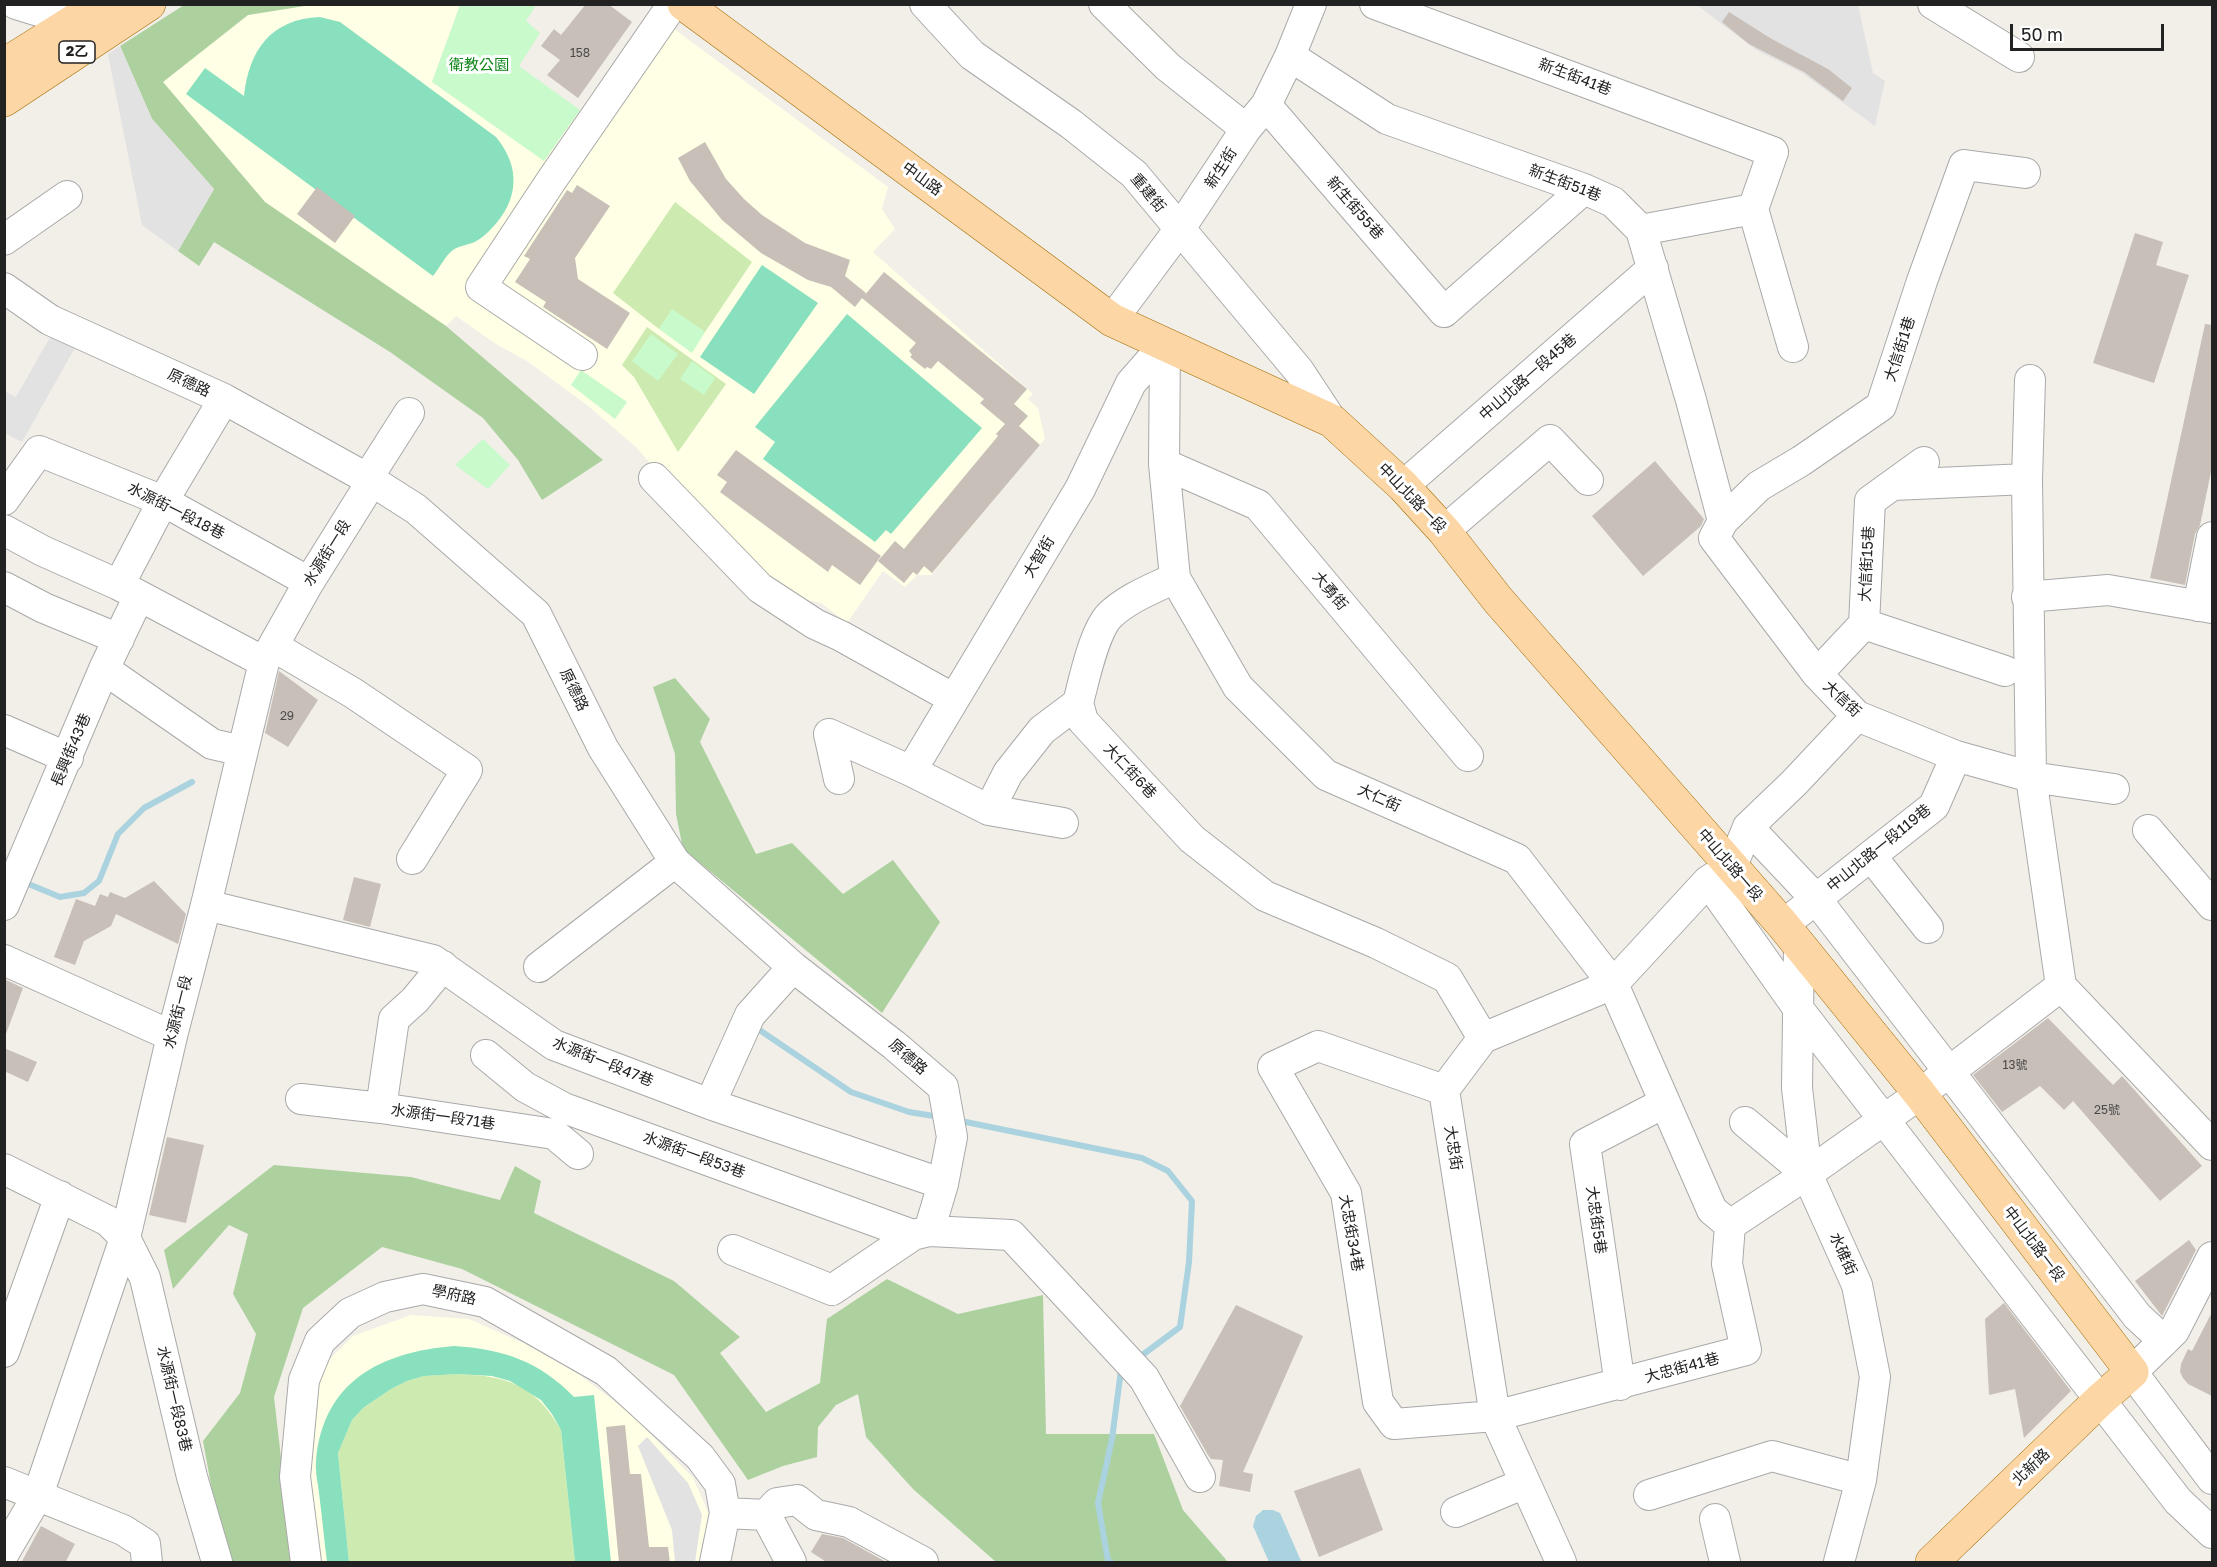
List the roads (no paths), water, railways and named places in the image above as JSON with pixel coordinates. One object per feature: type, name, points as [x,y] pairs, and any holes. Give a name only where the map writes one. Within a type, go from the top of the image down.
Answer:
[{"type":"main road","name":"2乙","points":[[4,65],[101,4]]},
{"type":"main road","name":"2乙","points":[[4,100],[149,4]]},
{"type":"main road","name":"中山路","points":[[684,4],[1112,320],[1165,344]]},
{"type":"main road","name":"中山北路一段","points":[[1165,344],[1332,421],[1403,486],[1444,531],[1720,874],[1791,935],[1920,1094],[2132,1372]]},
{"type":"main road","name":"北新路","points":[[1932,1563],[2100,1400],[2132,1372]]},
{"type":"street","points":[[4,5],[12,4]]},
{"type":"street","points":[[16,4],[74,22]]},
{"type":"street","points":[[582,354],[481,287],[551,180],[673,4]]},
{"type":"street","name":"重建街","points":[[925,4],[972,55],[1071,123],[1134,174],[1299,371],[1332,421]]},
{"type":"street","points":[[1104,4],[1168,67],[1246,129]]},
{"type":"street","name":"新生街","points":[[1112,320],[1179,230],[1246,129],[1266,105],[1290,56],[1311,4]]},
{"type":"street","name":"新生街41巷","points":[[1375,4],[1773,152],[1753,209]]},
{"type":"street","points":[[1933,4],[2019,57]]},
{"type":"street","name":"新生街51巷","points":[[1290,56],[1387,119],[1584,189],[1613,202],[1641,230],[1691,400],[1718,530]]},
{"type":"street","name":"新生街55巷","points":[[1266,105],[1444,312],[1584,189]]},
{"type":"street","name":"大信街1巷","points":[[1718,530],[1759,486],[1801,461],[1881,406],[1964,165],[2025,173]]},
{"type":"street","points":[[4,240],[67,196]]},
{"type":"street","points":[[1641,230],[1753,209],[1793,347]]},
{"type":"street","name":"中山北路一段45巷","points":[[1403,486],[1653,268]]},
{"type":"street","name":"原德路","points":[[4,288],[50,320],[224,399],[300,439],[370,480],[416,509],[536,614],[603,748],[675,862],[793,967],[894,1045],[942,1087],[952,1137],[943,1184],[921,1233]]},
{"type":"street","name":"大仁街","points":[[1165,344],[1164,464],[1175,578],[1238,687],[1326,775],[1517,859],[1613,984]]},
{"type":"street","name":"大智街","points":[[911,771],[1080,489],[1131,383],[1165,344]]},
{"type":"street","points":[[2030,380],[2027,597],[2031,777],[2061,986],[2212,1145]]},
{"type":"street","name":"長興街43巷","points":[[8,887],[68,758],[104,669],[119,639],[129,590],[163,501],[224,399]]},
{"type":"street","name":"水源街一段","points":[[4,1553],[38,1495],[125,1238],[171,1036],[206,905],[242,751],[269,654],[409,413]]},
{"type":"street","points":[[1444,531],[1550,440],[1588,480]]},
{"type":"street","name":"水源街一段18巷","points":[[4,500],[39,451],[163,501],[309,582]]},
{"type":"street","name":"大信街15巷","points":[[1817,674],[1864,624],[1870,501],[1924,462]]},
{"type":"street","name":"大勇街","points":[[1164,464],[1258,505],[1468,756]]},
{"type":"street","points":[[654,478],[760,588],[815,624],[954,699]]},
{"type":"street","points":[[1893,485],[2027,479]]},
{"type":"street","points":[[4,530],[43,551],[353,693],[467,770],[412,859]]},
{"type":"street","name":"大信街","points":[[1718,530],[1817,674],[1857,716],[1956,756],[2031,777],[2114,789]]},
{"type":"street","points":[[2027,597],[2108,591],[2205,607],[2212,537]]},
{"type":"street","points":[[989,810],[1008,773],[1042,729],[1078,703],[1095,642],[1108,617],[1131,599],[1175,578]]},
{"type":"street","points":[[4,587],[44,608],[119,639]]},
{"type":"street","points":[[1864,624],[2005,671]]},
{"type":"street","points":[[104,669],[212,744],[242,751]]},
{"type":"street","name":"大仁街6巷","points":[[1078,703],[1083,721],[1192,839],[1265,896],[1376,943],[1447,978],[1483,1038]]},
{"type":"street","points":[[1444,1090],[1483,1038],[1613,984],[1720,874],[1748,827],[1794,783],[1857,716]]},
{"type":"street","points":[[4,730],[68,758]]},
{"type":"street","points":[[839,779],[829,735],[911,771],[989,810],[1063,822]]},
{"type":"street","name":"中山北路一段119巷","points":[[1791,935],[1816,899],[1934,806],[1956,756]]},
{"type":"street","points":[[1748,827],[1816,899],[2137,1316],[2164,1341]]},
{"type":"street","points":[[2148,830],[2212,905]]},
{"type":"street","points":[[1871,856],[1928,928]]},
{"type":"street","points":[[538,967],[675,862]]},
{"type":"street","points":[[1720,874],[1800,1011],[2178,1501],[2212,1533]]},
{"type":"street","name":"水源街一段47巷","points":[[206,905],[433,960],[554,1045],[710,1104],[943,1184]]},
{"type":"street","name":"水碓街","points":[[1791,935],[1800,1011],[1797,1088],[1807,1174],[1857,1284],[1875,1377],[1861,1480],[1839,1563]]},
{"type":"street","points":[[4,960],[171,1036]]},
{"type":"street","points":[[381,1108],[394,1019],[415,1000],[443,966]]},
{"type":"street","points":[[710,1104],[750,1015],[793,967]]},
{"type":"street","points":[[1613,984],[1712,1210],[1730,1225],[1884,1120],[2061,986]]},
{"type":"street","name":"大忠街34巷","points":[[1444,1090],[1318,1046],[1273,1067],[1346,1193],[1378,1402],[1394,1424],[1495,1416]]},
{"type":"street","name":"水源街一段53巷","points":[[486,1054],[525,1087],[559,1121],[921,1233],[1011,1235],[1144,1378],[1200,1477]]},
{"type":"street","name":"大忠街","points":[[1444,1090],[1495,1416],[1562,1563]]},
{"type":"street","name":"水源街一段71巷","points":[[301,1099],[381,1108],[559,1121]]},
{"type":"street","name":"大忠街5巷","points":[[1620,1385],[1585,1144],[1664,1103]]},
{"type":"street","points":[[559,1121],[578,1154]]},
{"type":"street","points":[[1745,1122],[1807,1174]]},
{"type":"street","points":[[4,1169],[108,1221],[125,1238]]},
{"type":"street","points":[[4,1352],[60,1196]]},
{"type":"street","name":"大忠街41巷","points":[[1495,1416],[1620,1385],[1746,1350],[1727,1264],[1730,1225]]},
{"type":"street","points":[[733,1250],[832,1290],[921,1233]]},
{"type":"street","name":"水源街一段83巷","points":[[125,1238],[145,1278],[192,1477],[217,1563]]},
{"type":"street","points":[[2132,1372],[2174,1331],[2212,1257]]},
{"type":"street","name":"學府路","points":[[306,1563],[294,1477],[303,1380],[320,1341],[350,1313],[385,1297],[423,1289],[485,1302],[606,1371],[700,1456],[720,1484],[725,1513],[715,1563]]},
{"type":"street","name":"中山北路一段","points":[[2132,1372],[2212,1479]]},
{"type":"street","points":[[1648,1495],[1772,1456],[1861,1480]]},
{"type":"street","points":[[4,1482],[123,1530],[145,1544],[147,1563]]},
{"type":"street","points":[[1456,1512],[1525,1483]]},
{"type":"street","points":[[766,1515],[777,1503],[797,1500],[816,1515],[849,1522],[923,1563]]},
{"type":"street","points":[[725,1513],[766,1515]]},
{"type":"street","points":[[766,1515],[791,1563]]},
{"type":"street","points":[[1715,1519],[1725,1563]]},
{"type":"water","points":[[1263,1510],[1280,1513],[1301,1561],[1269,1562],[1253,1526],[1256,1516]]},
{"type":"waterway","points":[[26,883],[60,897],[84,893],[99,881],[118,834],[144,808],[192,782]]},
{"type":"waterway","points":[[761,1031],[851,1092],[909,1112],[940,1117]]},
{"type":"waterway","points":[[956,1120],[1142,1158],[1168,1171],[1192,1201],[1189,1262],[1180,1327],[1137,1359]]},
{"type":"waterway","points":[[1111,1562],[1108,1561],[1098,1503],[1112,1439],[1123,1368]]},
{"type":"park label","name":"衛教公園","points":[[479,65]]}]
